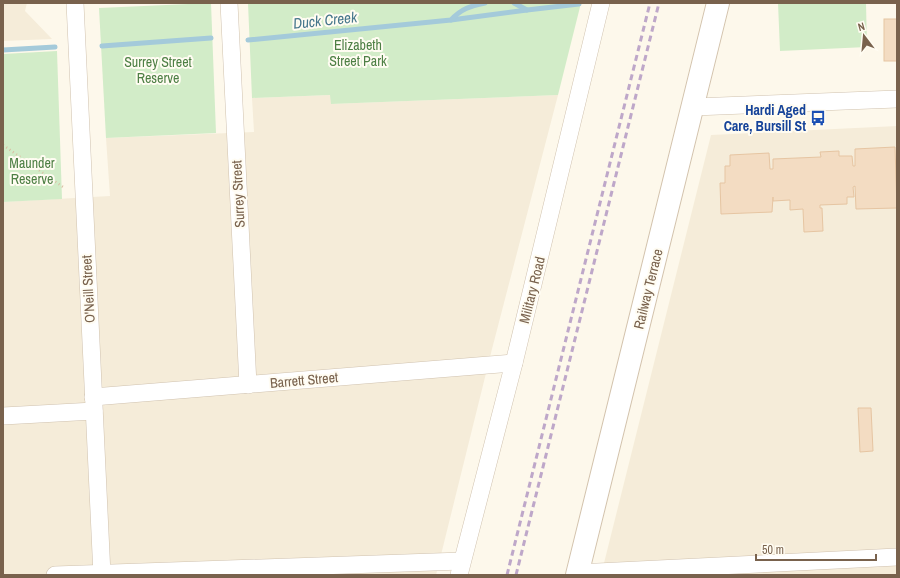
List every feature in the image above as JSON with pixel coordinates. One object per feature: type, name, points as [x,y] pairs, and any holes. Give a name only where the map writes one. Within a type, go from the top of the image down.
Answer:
[{"type":"main road","name":"Railway Terrace","points":[[577,574],[694,107],[718,3]]},
{"type":"street","name":"O'Neill Street","points":[[76,3],[102,574]]},
{"type":"street","name":"Surrey Street","points":[[229,3],[248,385]]},
{"type":"street","name":"Military Road","points":[[460,568],[514,364],[601,3]]},
{"type":"street","points":[[694,107],[897,99]]},
{"type":"street","name":"Barrett Street","points":[[3,416],[248,385],[514,364]]},
{"type":"street","points":[[577,574],[897,557]]},
{"type":"street","points":[[54,575],[460,568]]},
{"type":"path","points":[[3,145],[64,187]]},
{"type":"shaded area","points":[[3,3],[27,3],[25,11],[52,39],[3,41]]},
{"type":"shaded area","points":[[331,95],[331,104],[558,95],[492,349],[436,575],[3,575],[3,202],[110,196],[106,138],[254,132],[252,98]]},
{"type":"shaded area","points":[[897,126],[897,575],[601,575],[711,135]]},
{"type":"green space","name":"Surrey Street Reserve","points":[[211,3],[216,133],[106,138],[99,8]]},
{"type":"green space","name":"Elizabeth Street Park","points":[[248,3],[581,3],[558,95],[331,104],[330,95],[252,98]]},
{"type":"green space","points":[[778,3],[866,3],[867,47],[780,51]]},
{"type":"green space","name":"Maunder Reserve","points":[[57,51],[62,199],[3,202],[3,54]]},
{"type":"building","points":[[884,19],[897,19],[897,61],[884,61]]},
{"type":"building","points":[[895,147],[897,208],[856,209],[855,186],[853,187],[854,197],[847,197],[847,204],[820,205],[820,208],[822,208],[823,231],[804,232],[803,209],[790,210],[790,200],[773,201],[773,197],[772,212],[721,214],[720,183],[725,183],[725,166],[730,166],[730,155],[769,153],[770,169],[773,169],[773,159],[821,157],[820,152],[839,151],[839,156],[852,156],[853,166],[855,166],[855,149]]},
{"type":"building","points":[[858,408],[871,408],[873,451],[860,452]]},
{"type":"waterway","name":"Duck Creek","points":[[248,40],[451,20],[466,8],[485,3]]},
{"type":"waterway","name":"Duck Creek","points":[[514,3],[527,10],[579,4]]},
{"type":"waterway","name":"Duck Creek","points":[[451,20],[527,10]]},
{"type":"waterway","name":"Duck Creek","points":[[102,46],[211,38]]},
{"type":"waterway","name":"Duck Creek","points":[[3,50],[55,47]]},
{"type":"railway","points":[[507,575],[650,3]]},
{"type":"railway","points":[[516,575],[659,3]]},
{"type":"place","name":"Hardi Aged Care, Bursill St","points":[[818,118]]}]
